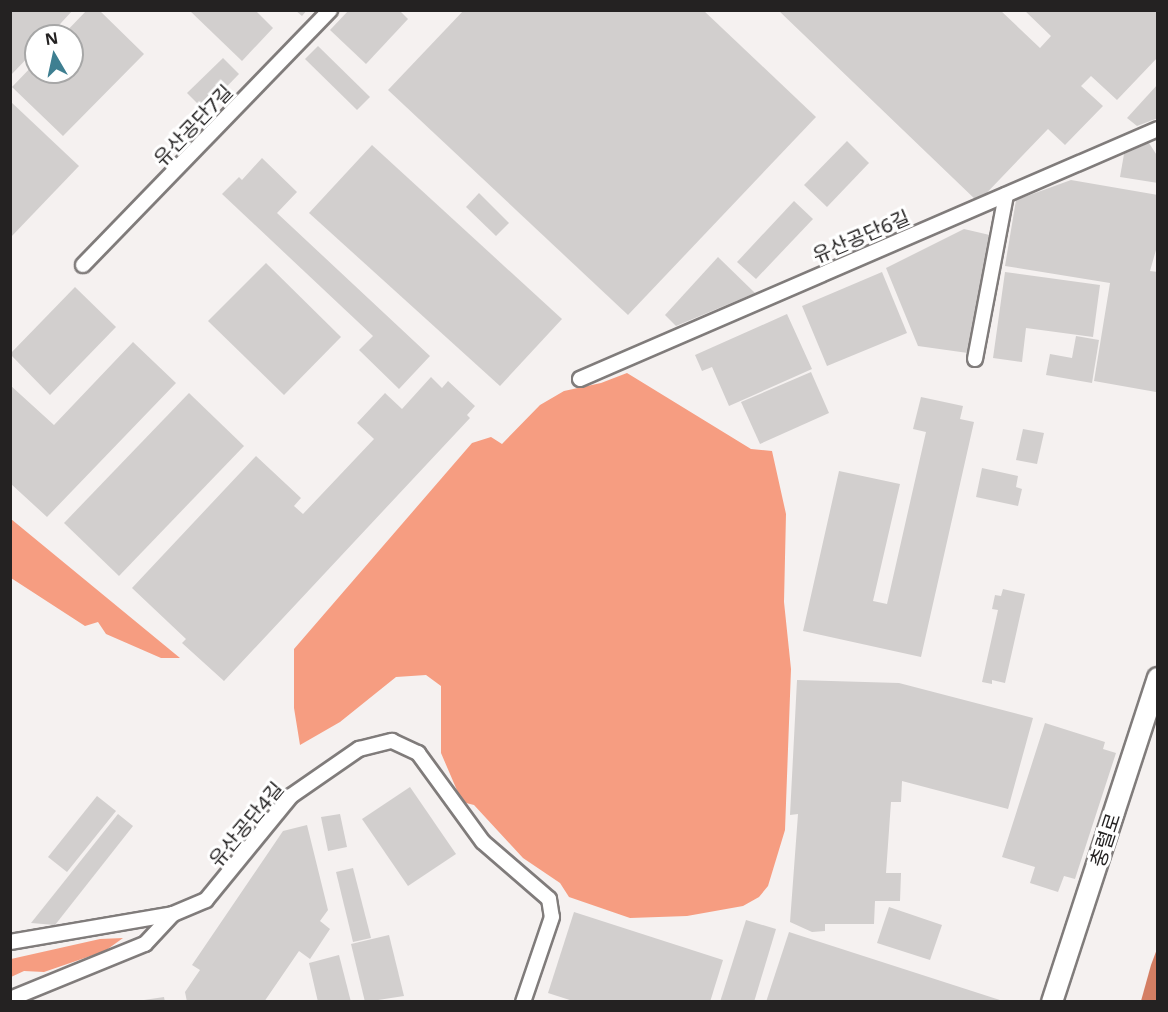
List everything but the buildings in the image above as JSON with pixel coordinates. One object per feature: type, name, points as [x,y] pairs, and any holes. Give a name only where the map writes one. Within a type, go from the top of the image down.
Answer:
[{"type":"main road","name":"충렬로","points":[[1052,1002],[1158,678]]},
{"type":"street","name":"유산공단7길","points":[[83,266],[330,10]]},
{"type":"street","name":"유산공단6길","points":[[580,379],[1158,129]]},
{"type":"street","points":[[975,359],[1006,195]]},
{"type":"street","name":"유산공단4길","points":[[10,942],[173,914],[206,900],[217,890],[291,796],[359,749],[392,741],[418,753],[483,842],[549,899],[552,917],[523,1002]]},
{"type":"street","points":[[10,999],[145,944],[173,914]]},
{"type":"shaded area","points":[[627,373],[751,449],[772,451],[786,514],[784,602],[791,669],[785,830],[768,886],[759,897],[743,906],[687,916],[630,918],[569,897],[560,883],[523,858],[474,805],[462,802],[441,753],[441,686],[426,675],[396,677],[340,722],[300,745],[294,708],[294,649],[472,443],[491,437],[502,444],[540,405],[564,391],[601,383]]},
{"type":"shaded area","points":[[10,519],[180,658],[161,658],[106,634],[98,622],[85,626],[11,578]]},
{"type":"shaded area","points":[[123,938],[105,951],[44,972],[24,971],[11,977],[11,959],[100,939]]},
{"type":"shaded area","points":[[1157,949],[1157,1001],[1141,1001],[1151,965]]}]
